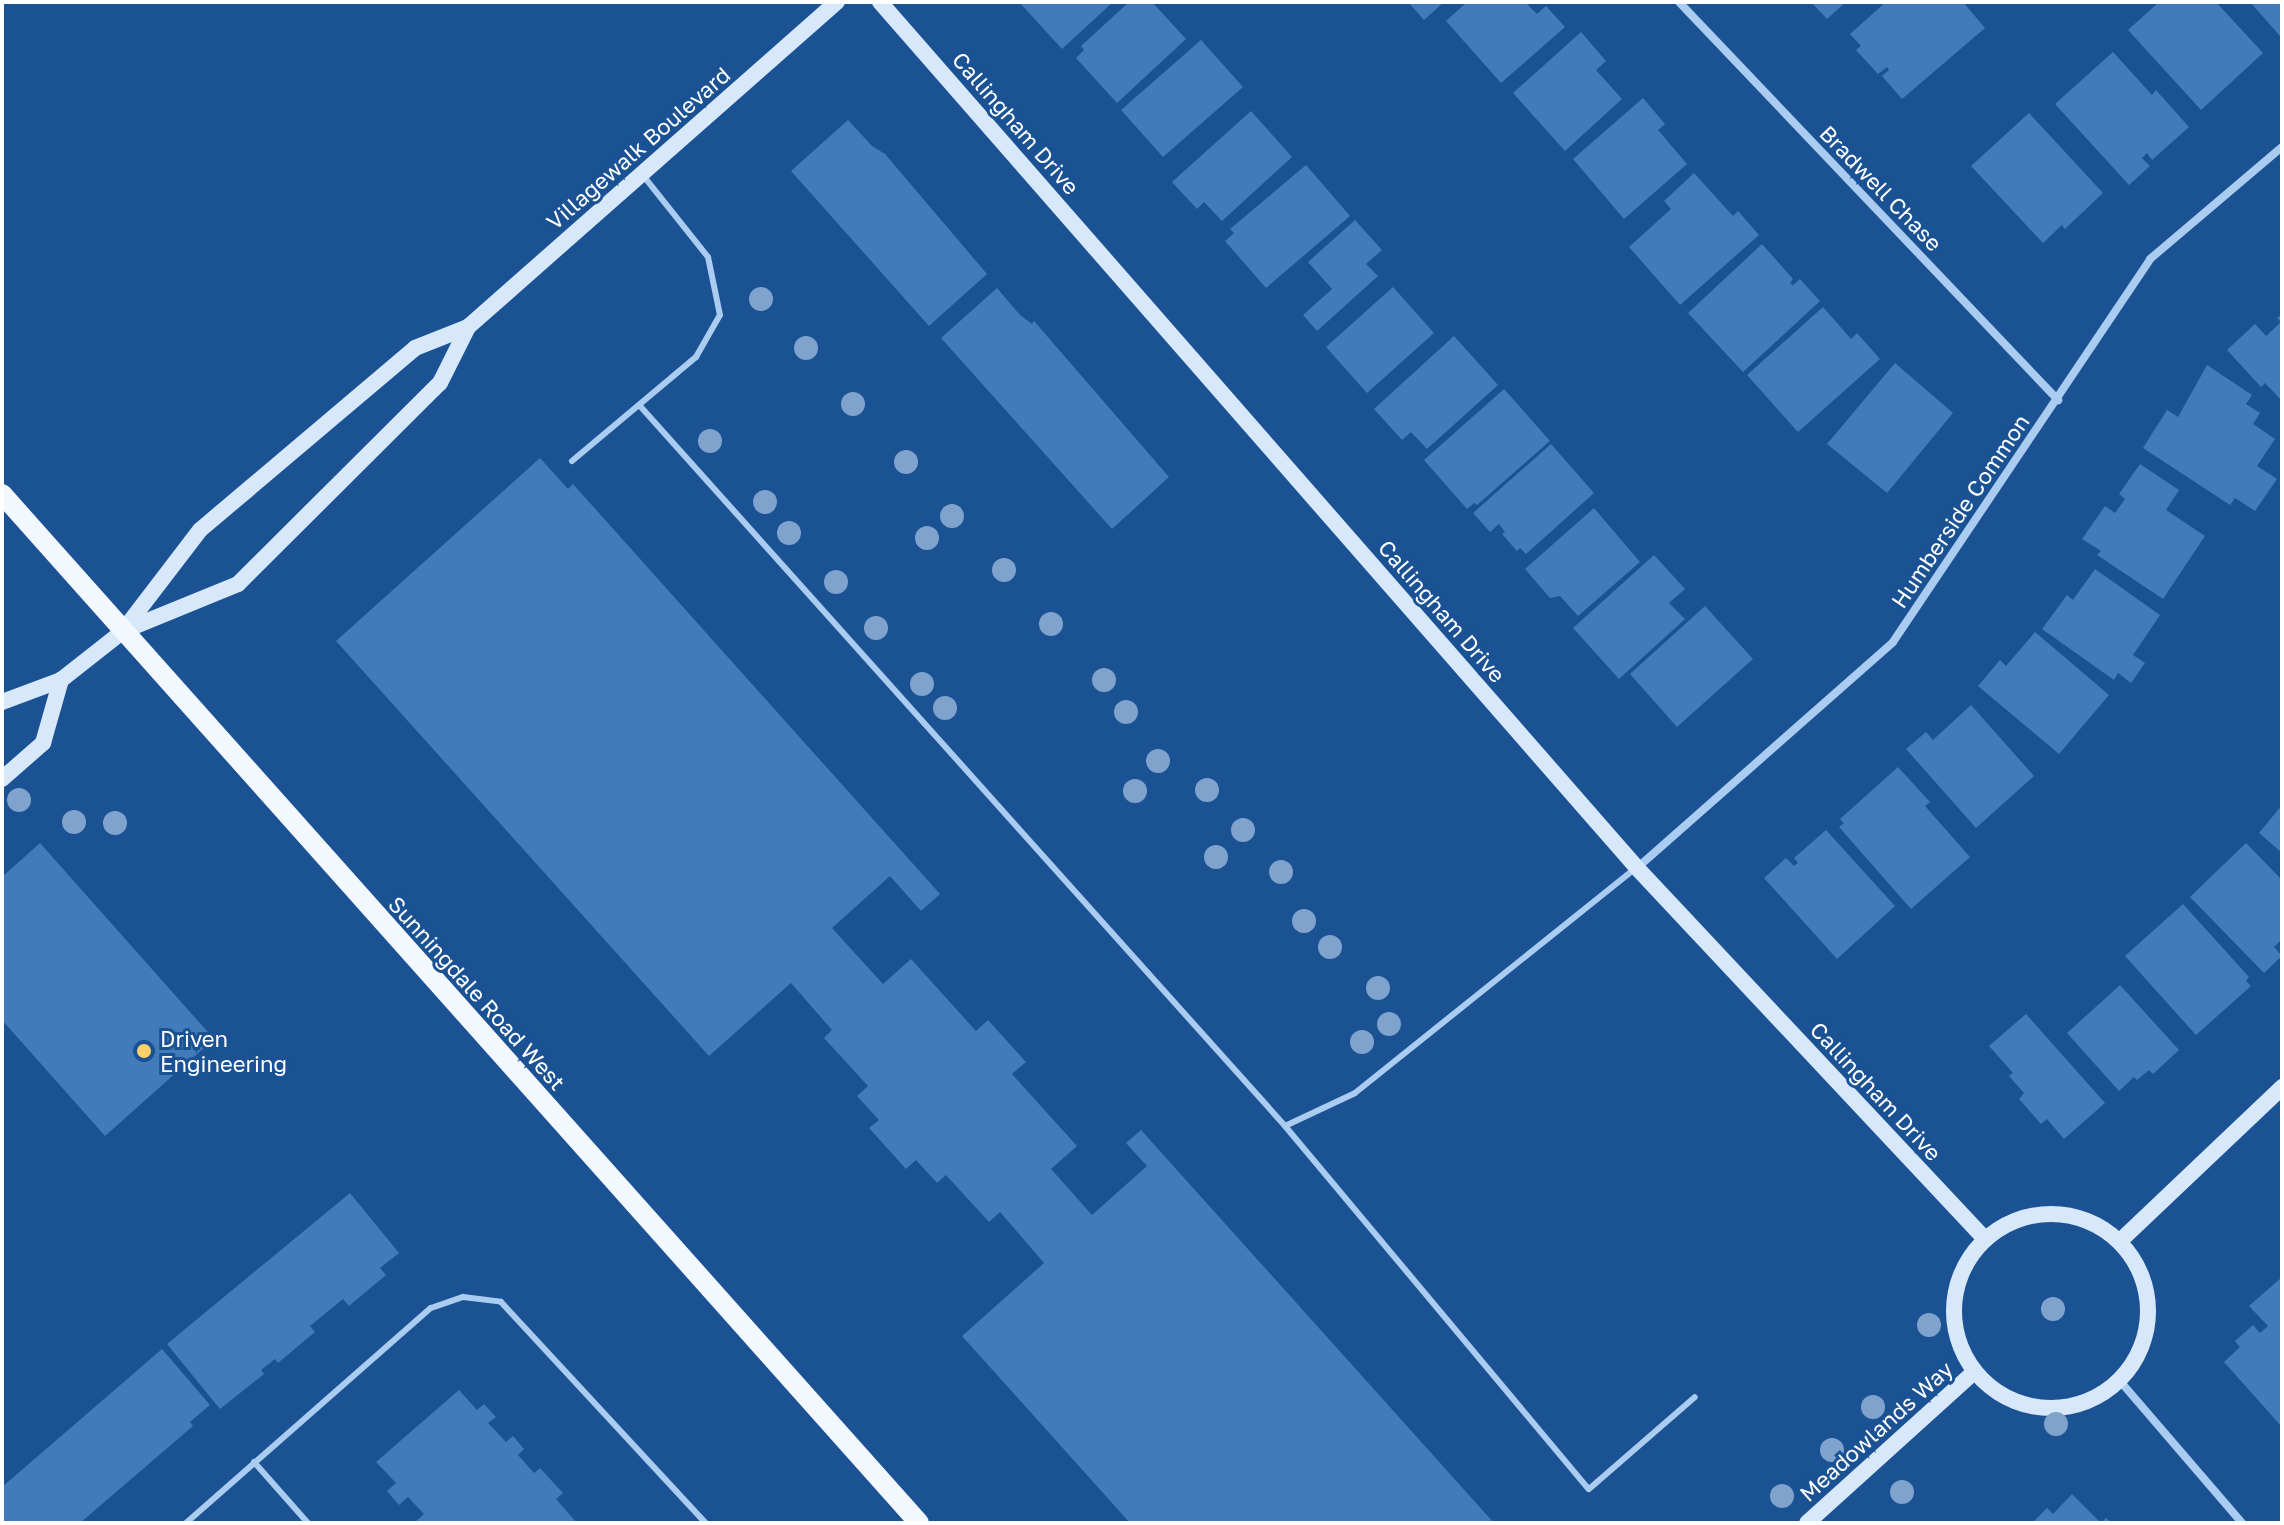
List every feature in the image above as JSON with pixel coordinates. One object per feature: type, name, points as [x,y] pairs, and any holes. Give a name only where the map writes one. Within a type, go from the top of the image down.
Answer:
[{"type":"main road","name":"Sunningdale Road West","points":[[2,494],[919,1523]]},
{"type":"street","name":"Villagewalk Boulevard","points":[[2,702],[61,680],[122,632],[200,530],[415,348],[468,327],[837,2]]},
{"type":"street","name":"Callingham Drive","points":[[880,2],[1637,868],[1984,1238]]},
{"type":"street","name":"Bradwell Chase","points":[[1679,2],[2058,400]]},
{"type":"street","name":"Humberside Common","points":[[1637,868],[1893,642],[2150,259],[2282,147]]},
{"type":"street","name":"Villagewalk Boulevard","points":[[122,632],[238,584],[440,383],[468,327]]},
{"type":"street","points":[[2,779],[43,743],[61,680]]},
{"type":"street","points":[[2120,1241],[2282,1087]]},
{"type":"street","points":[[2053,1212],[2089,1219],[2120,1241],[2141,1273],[2149,1311],[2141,1349],[2120,1381],[2093,1400],[2051,1408],[2029,1406],[1999,1394],[1974,1372],[1957,1340],[1953,1303],[1962,1268],[1984,1238],[2016,1218],[2053,1212]]},
{"type":"street","name":"Meadowlands Way","points":[[1807,1523],[1974,1372]]},
{"type":"street","points":[[2120,1381],[2242,1523]]},
{"type":"lane","points":[[572,461],[696,357],[720,315],[708,257],[642,174]]},
{"type":"lane","points":[[640,406],[1285,1126],[1589,1489],[1695,1397]]},
{"type":"lane","points":[[1285,1126],[1355,1093],[1637,868]]},
{"type":"lane","points":[[186,1523],[431,1308],[463,1297],[501,1302],[706,1523]]},
{"type":"lane","points":[[254,1462],[308,1523]]},
{"type":"building","points":[[1019,2],[1113,2],[1062,49]]},
{"type":"building","points":[[1129,2],[1152,2],[1186,39],[1117,103],[1076,58],[1084,50],[1081,46]]},
{"type":"building","points":[[1408,2],[1444,2],[1424,20]]},
{"type":"building","points":[[1467,2],[1531,2],[1528,5],[1537,14],[1546,6],[1565,27],[1501,83],[1446,21]]},
{"type":"building","points":[[1811,2],[1846,2],[1827,19]]},
{"type":"building","points":[[1886,2],[1963,2],[1985,28],[1902,99],[1882,76],[1889,70],[1887,67],[1878,74],[1856,50],[1861,46],[1850,34]]},
{"type":"building","points":[[2159,2],[2216,2],[2263,53],[2201,110],[2128,30]]},
{"type":"building","points":[[2250,2],[2282,2],[2280,36]]},
{"type":"building","points":[[1581,32],[1606,61],[1596,70],[1622,99],[1565,151],[1513,93]]},
{"type":"building","points":[[1201,40],[1243,87],[1163,157],[1121,110]]},
{"type":"building","points":[[2113,52],[2152,95],[2156,90],[2189,127],[2152,160],[2147,153],[2142,158],[2150,166],[2129,185],[2055,104]]},
{"type":"building","points":[[1643,98],[1665,124],[1658,130],[1687,164],[1624,219],[1573,159]]},
{"type":"building","points":[[1251,111],[1292,157],[1222,221],[1204,202],[1197,209],[1172,182]]},
{"type":"building","points":[[2029,113],[2103,193],[2065,229],[2062,225],[2043,243],[1971,166]]},
{"type":"building","points":[[848,120],[872,146],[885,154],[987,274],[929,326],[791,171]]},
{"type":"building","points":[[1306,165],[1350,216],[1266,288],[1225,241],[1234,233],[1230,229]]},
{"type":"building","points":[[1694,173],[1733,216],[1738,211],[1759,235],[1680,305],[1629,247],[1671,209],[1664,201]]},
{"type":"building","points":[[1355,220],[1382,250],[1366,264],[1378,276],[1317,331],[1303,315],[1332,289],[1308,262]]},
{"type":"building","points":[[1762,244],[1793,279],[1790,283],[1793,285],[1800,279],[1820,301],[1743,372],[1688,313]]},
{"type":"building","points":[[1393,287],[1434,333],[1367,393],[1326,347]]},
{"type":"building","points":[[997,288],[1020,315],[1032,324],[1034,321],[1169,477],[1112,529],[941,338]]},
{"type":"building","points":[[1823,307],[1851,339],[1857,333],[1880,359],[1798,432],[1747,375]]},
{"type":"building","points":[[2282,314],[2282,401],[2265,383],[2261,387],[2227,350],[2255,324],[2266,336],[2281,322],[2277,318]]},
{"type":"building","points":[[1454,336],[1498,385],[1427,449],[1411,432],[1402,440],[1374,409]]},
{"type":"building","points":[[1895,363],[1953,413],[1887,493],[1827,444]]},
{"type":"building","points":[[2207,365],[2252,395],[2246,404],[2260,413],[2253,424],[2275,439],[2257,466],[2277,479],[2255,511],[2235,498],[2230,505],[2143,448],[2167,410],[2178,417]]},
{"type":"building","points":[[1504,389],[1550,441],[1477,505],[1474,503],[1467,509],[1424,460]]},
{"type":"building","points":[[1551,444],[1594,493],[1526,554],[1520,548],[1517,551],[1502,534],[1505,532],[1499,524],[1490,532],[1473,513]]},
{"type":"building","points":[[540,458],[568,489],[573,484],[940,894],[921,911],[890,876],[832,928],[883,984],[911,959],[976,1031],[988,1020],[1026,1062],[1012,1074],[1077,1146],[1051,1169],[1092,1215],[1147,1166],[1126,1143],[1141,1130],[1494,1523],[1130,1523],[962,1336],[1044,1263],[1000,1212],[989,1222],[946,1175],[937,1183],[916,1160],[906,1169],[869,1128],[879,1120],[857,1096],[868,1086],[824,1038],[832,1030],[791,983],[709,1056],[336,641]]},
{"type":"building","points":[[2140,464],[2179,490],[2166,510],[2205,536],[2163,599],[2097,555],[2101,551],[2082,539],[2105,506],[2115,513],[2125,499],[2119,494]]},
{"type":"building","points":[[1594,508],[1640,562],[1578,616],[1560,596],[1550,598],[1525,569]]},
{"type":"building","points":[[1654,555],[1685,589],[1669,603],[1685,619],[1619,679],[1573,628]]},
{"type":"building","points":[[2095,569],[2160,615],[2133,655],[2145,663],[2131,683],[2118,673],[2114,680],[2042,629],[2067,595],[2073,600]]},
{"type":"building","points":[[1705,606],[1753,659],[1677,727],[1630,674]]},
{"type":"building","points":[[2035,632],[2109,695],[2059,754],[1978,686],[2000,660],[2006,666]]},
{"type":"building","points":[[1971,705],[2034,776],[1976,828],[1906,749],[1926,732],[1933,740]]},
{"type":"building","points":[[1898,767],[1930,802],[1925,806],[1970,857],[1911,909],[1839,827],[1844,823],[1840,819]]},
{"type":"building","points":[[2282,805],[2282,853],[2259,833]]},
{"type":"building","points":[[1826,830],[1895,906],[1837,959],[1764,878],[1786,858],[1794,866],[1798,863],[1794,858]]},
{"type":"building","points":[[40,843],[214,1039],[105,1136],[2,1020],[2,877]]},
{"type":"building","points":[[2246,843],[2282,880],[2282,939],[2274,947],[2282,956],[2264,973],[2190,897]]},
{"type":"building","points":[[2183,904],[2249,977],[2246,981],[2251,986],[2196,1035],[2125,956]]},
{"type":"building","points":[[2120,985],[2179,1050],[2153,1074],[2149,1070],[2137,1080],[2134,1077],[2119,1091],[2067,1033]]},
{"type":"building","points":[[2026,1014],[2105,1103],[2064,1139],[2047,1119],[2041,1124],[2019,1099],[2024,1093],[2009,1076],[2013,1073],[1989,1046]]},
{"type":"building","points":[[350,1193],[399,1253],[380,1268],[386,1275],[349,1306],[343,1299],[310,1326],[315,1332],[278,1363],[275,1359],[261,1370],[264,1374],[220,1409],[167,1344]]},
{"type":"building","points":[[2282,1277],[2282,1427],[2224,1362],[2240,1347],[2235,1341],[2253,1325],[2260,1333],[2268,1326],[2249,1306]]},
{"type":"building","points":[[162,1349],[210,1405],[190,1422],[193,1426],[80,1523],[2,1523],[2,1487]]},
{"type":"building","points":[[459,1390],[477,1410],[484,1404],[496,1417],[488,1423],[506,1442],[513,1436],[524,1449],[518,1455],[534,1473],[540,1468],[563,1493],[556,1499],[577,1523],[414,1523],[424,1514],[408,1497],[399,1505],[387,1491],[396,1483],[376,1462]]},
{"type":"building","points":[[2072,1494],[2101,1523],[2032,1523],[2047,1508],[2053,1514]]},
{"type":"place","name":"Driven Engineering","points":[[144,1051]]}]
